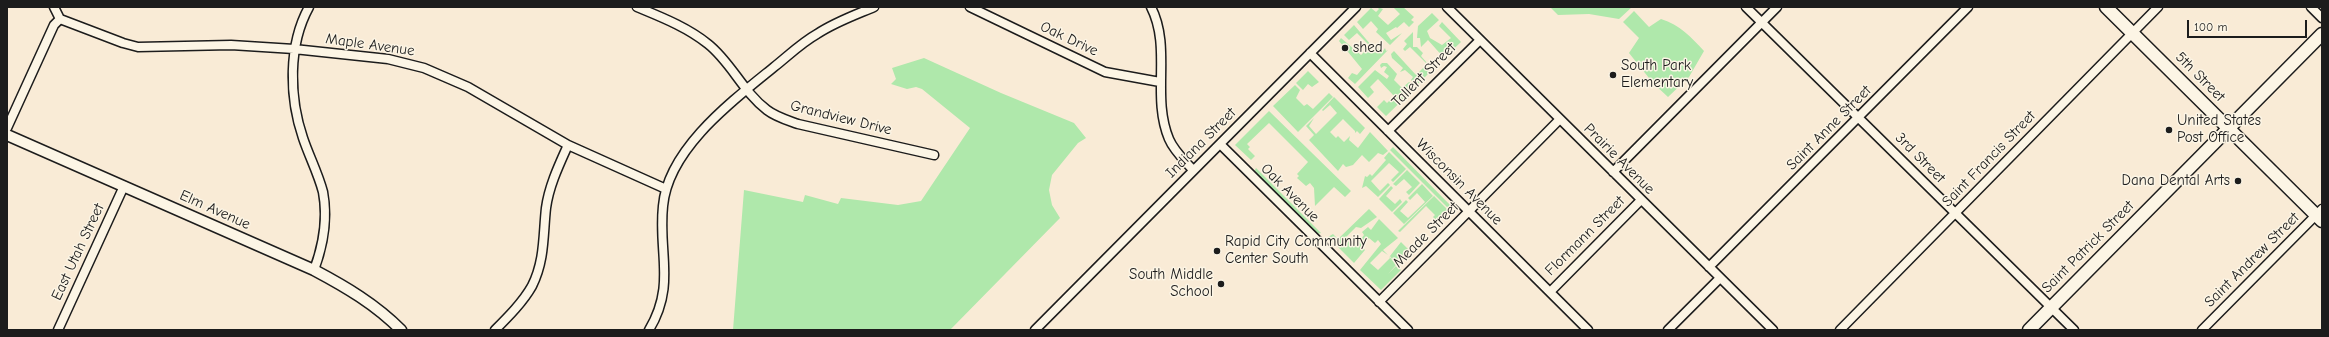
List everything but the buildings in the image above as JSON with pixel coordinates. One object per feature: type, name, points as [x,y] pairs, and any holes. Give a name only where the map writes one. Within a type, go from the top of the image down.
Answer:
[{"type":"main road","name":"5th Street","points":[[2106,7],[2228,128],[2320,215]]},
{"type":"main road","name":"Saint Patrick Street","points":[[2029,330],[2322,34]]},
{"type":"street","points":[[7,128],[54,25],[60,19],[54,7]]},
{"type":"street","points":[[309,7],[302,19],[294,50],[293,78],[296,108],[302,137],[318,179],[324,203],[324,232],[320,254],[314,270]]},
{"type":"street","name":"Grandview Drive","points":[[637,7],[675,23],[708,44],[719,54],[746,89],[768,111],[798,124],[934,155]]},
{"type":"street","points":[[649,330],[662,304],[666,273],[662,218],[666,189],[677,164],[691,144],[720,112],[746,89],[816,34],[831,25],[874,7]]},
{"type":"street","name":"Oak Drive","points":[[970,7],[1105,72],[1160,82]]},
{"type":"street","name":"Indiana Street","points":[[1035,330],[1356,7]]},
{"type":"street","name":"Prairie Avenue","points":[[1447,7],[1772,330]]},
{"type":"street","name":"3rd Street","points":[[1746,7],[2074,330]]},
{"type":"street","name":"Flormann Street","points":[[1613,172],[1777,7]]},
{"type":"street","name":"Saint Anne Street","points":[[1709,267],[1968,7]]},
{"type":"street","name":"Saint Francis Street","points":[[1840,330],[2158,7]]},
{"type":"street","points":[[2311,7],[2322,18]]},
{"type":"street","points":[[1154,8],[1162,49],[1160,108],[1169,140],[1179,155],[1193,170]]},
{"type":"street","name":"Maple Avenue","points":[[60,19],[123,43],[138,47],[231,45],[388,59],[430,70],[468,87],[568,145],[666,189]]},
{"type":"street","name":"Tallent Street","points":[[1388,131],[1480,40]]},
{"type":"street","name":"Wisconsin Avenue","points":[[1310,53],[1588,330]]},
{"type":"street","name":"Meade Street","points":[[1379,302],[1560,120]]},
{"type":"street","name":"Elm Avenue","points":[[7,134],[314,270],[363,297],[401,330]]},
{"type":"street","name":"Oak Avenue","points":[[1220,144],[1408,330]]},
{"type":"street","points":[[495,330],[522,300],[539,270],[543,257],[546,208],[551,187],[568,145]]},
{"type":"street","name":"East Utah Street","points":[[58,330],[124,186]]},
{"type":"street","name":"Flormann Street","points":[[1550,292],[1641,200]]},
{"type":"street","name":"Saint Andrew Street","points":[[2202,330],[2320,215]]},
{"type":"street","points":[[1668,330],[1720,278]]},
{"type":"green space","points":[[1377,7],[1383,9],[1378,16],[1388,25],[1400,14],[1393,7],[1403,7],[1414,17],[1411,20],[1414,22],[1409,27],[1404,22],[1397,28],[1396,27],[1386,33],[1391,40],[1402,33],[1390,45],[1376,32],[1378,29],[1371,21],[1363,29],[1357,22],[1371,8],[1376,12],[1379,9]]},
{"type":"green space","points":[[1550,7],[1632,7],[1619,19],[1589,14],[1558,15]]},
{"type":"green space","points":[[1634,11],[1649,27],[1661,19],[1680,28],[1704,51],[1689,77],[1668,97],[1653,83],[1629,53],[1639,38],[1623,22]]},
{"type":"green space","points":[[1432,13],[1439,20],[1427,31],[1430,38],[1442,45],[1451,38],[1439,26],[1442,22],[1461,42],[1444,58],[1428,40],[1421,47],[1420,38],[1417,38],[1418,26]]},
{"type":"green space","points":[[1354,25],[1371,45],[1373,43],[1382,53],[1385,48],[1386,51],[1388,50],[1355,84],[1348,78],[1352,73],[1357,75],[1362,69],[1339,41],[1341,38],[1361,55],[1370,46],[1357,33],[1349,40],[1344,35]]},
{"type":"green space","points":[[1413,32],[1413,47],[1417,47],[1423,53],[1421,56],[1433,70],[1410,47],[1405,51],[1403,49],[1407,44],[1404,41]]},
{"type":"green space","points":[[1394,51],[1416,75],[1425,66],[1430,72],[1416,86],[1411,80],[1413,77],[1405,70],[1400,72],[1403,68],[1392,58],[1391,54]]},
{"type":"green space","points":[[924,58],[1001,93],[1074,123],[1086,138],[1078,143],[1052,175],[1049,190],[1052,205],[1060,218],[950,330],[733,330],[744,190],[803,202],[805,195],[838,204],[841,198],[898,205],[921,201],[970,128],[922,89],[916,87],[907,89],[891,84],[896,79],[892,68]]},
{"type":"green space","points":[[1382,63],[1387,63],[1397,74],[1394,80],[1402,88],[1409,82],[1416,87],[1386,116],[1377,107],[1384,100],[1387,103],[1394,96],[1378,79],[1370,87],[1374,92],[1368,98],[1358,87],[1375,70],[1387,79],[1389,76],[1384,72],[1387,67],[1384,66],[1381,68],[1380,65]]},
{"type":"green space","points":[[1308,71],[1319,82],[1312,87],[1308,84],[1303,90],[1296,83]]},
{"type":"green space","points":[[1295,85],[1300,90],[1296,98],[1304,106],[1307,104],[1313,109],[1329,93],[1333,97],[1298,132],[1273,106]]},
{"type":"green space","points":[[1334,97],[1365,128],[1360,134],[1357,131],[1355,133],[1355,131],[1343,119],[1330,132],[1336,138],[1338,136],[1344,142],[1350,136],[1349,140],[1358,148],[1370,132],[1388,151],[1383,155],[1378,153],[1369,162],[1362,155],[1353,165],[1346,167],[1343,164],[1338,171],[1309,140],[1314,135],[1306,126],[1314,118],[1309,126],[1316,134],[1337,113],[1330,105],[1323,111],[1322,110]]},
{"type":"green space","points":[[1269,111],[1351,191],[1345,197],[1334,187],[1315,206],[1314,188],[1310,183],[1306,186],[1297,178],[1299,176],[1297,174],[1308,162],[1269,123],[1247,144],[1250,147],[1248,149],[1255,156],[1251,160],[1235,145]]},
{"type":"green space","points":[[1393,147],[1452,207],[1450,210],[1390,150]]},
{"type":"green space","points":[[1389,152],[1406,169],[1393,182],[1391,180],[1399,172],[1389,163],[1371,181],[1380,191],[1388,183],[1390,185],[1378,197],[1366,186],[1362,188],[1365,176],[1367,177],[1370,174],[1372,176],[1386,160],[1384,158]]},
{"type":"green space","points":[[1256,168],[1321,233],[1317,234],[1254,172]]},
{"type":"green space","points":[[1407,170],[1420,183],[1409,195],[1406,192],[1412,187],[1404,179],[1396,186],[1393,184]]},
{"type":"green space","points":[[1422,184],[1433,196],[1404,224],[1393,213],[1406,200],[1408,202],[1400,211],[1408,218],[1425,202],[1417,193],[1410,200],[1408,198]]},
{"type":"green space","points":[[1391,186],[1393,188],[1386,196],[1395,204],[1400,199],[1402,202],[1392,212],[1379,199]]},
{"type":"green space","points":[[1434,196],[1449,211],[1438,222],[1433,217],[1435,215],[1426,206],[1400,232],[1398,231]]},
{"type":"green space","points":[[1369,209],[1377,217],[1361,228],[1356,227],[1346,237],[1350,244],[1352,242],[1356,246],[1364,235],[1362,232],[1368,227],[1371,230],[1379,219],[1398,238],[1383,250],[1388,255],[1382,251],[1370,263],[1378,270],[1390,258],[1389,256],[1396,265],[1388,274],[1396,266],[1401,270],[1381,290],[1360,270],[1381,244],[1378,240],[1375,243],[1369,238],[1361,246],[1365,250],[1354,263],[1328,237],[1333,234],[1338,239]]},
{"type":"green space","points":[[1401,242],[1410,251],[1396,265],[1390,256]]},
{"type":"place","name":"shed","points":[[1345,48]]},
{"type":"place","name":"South Park Elementary","points":[[1613,75]]},
{"type":"place","name":"United States Post Office","points":[[2169,130]]},
{"type":"place","name":"Dana Dental Arts","points":[[2238,181]]},
{"type":"place","name":"Rapid City Community Center South","points":[[1217,251]]},
{"type":"place","name":"South Middle School","points":[[1221,284]]}]
